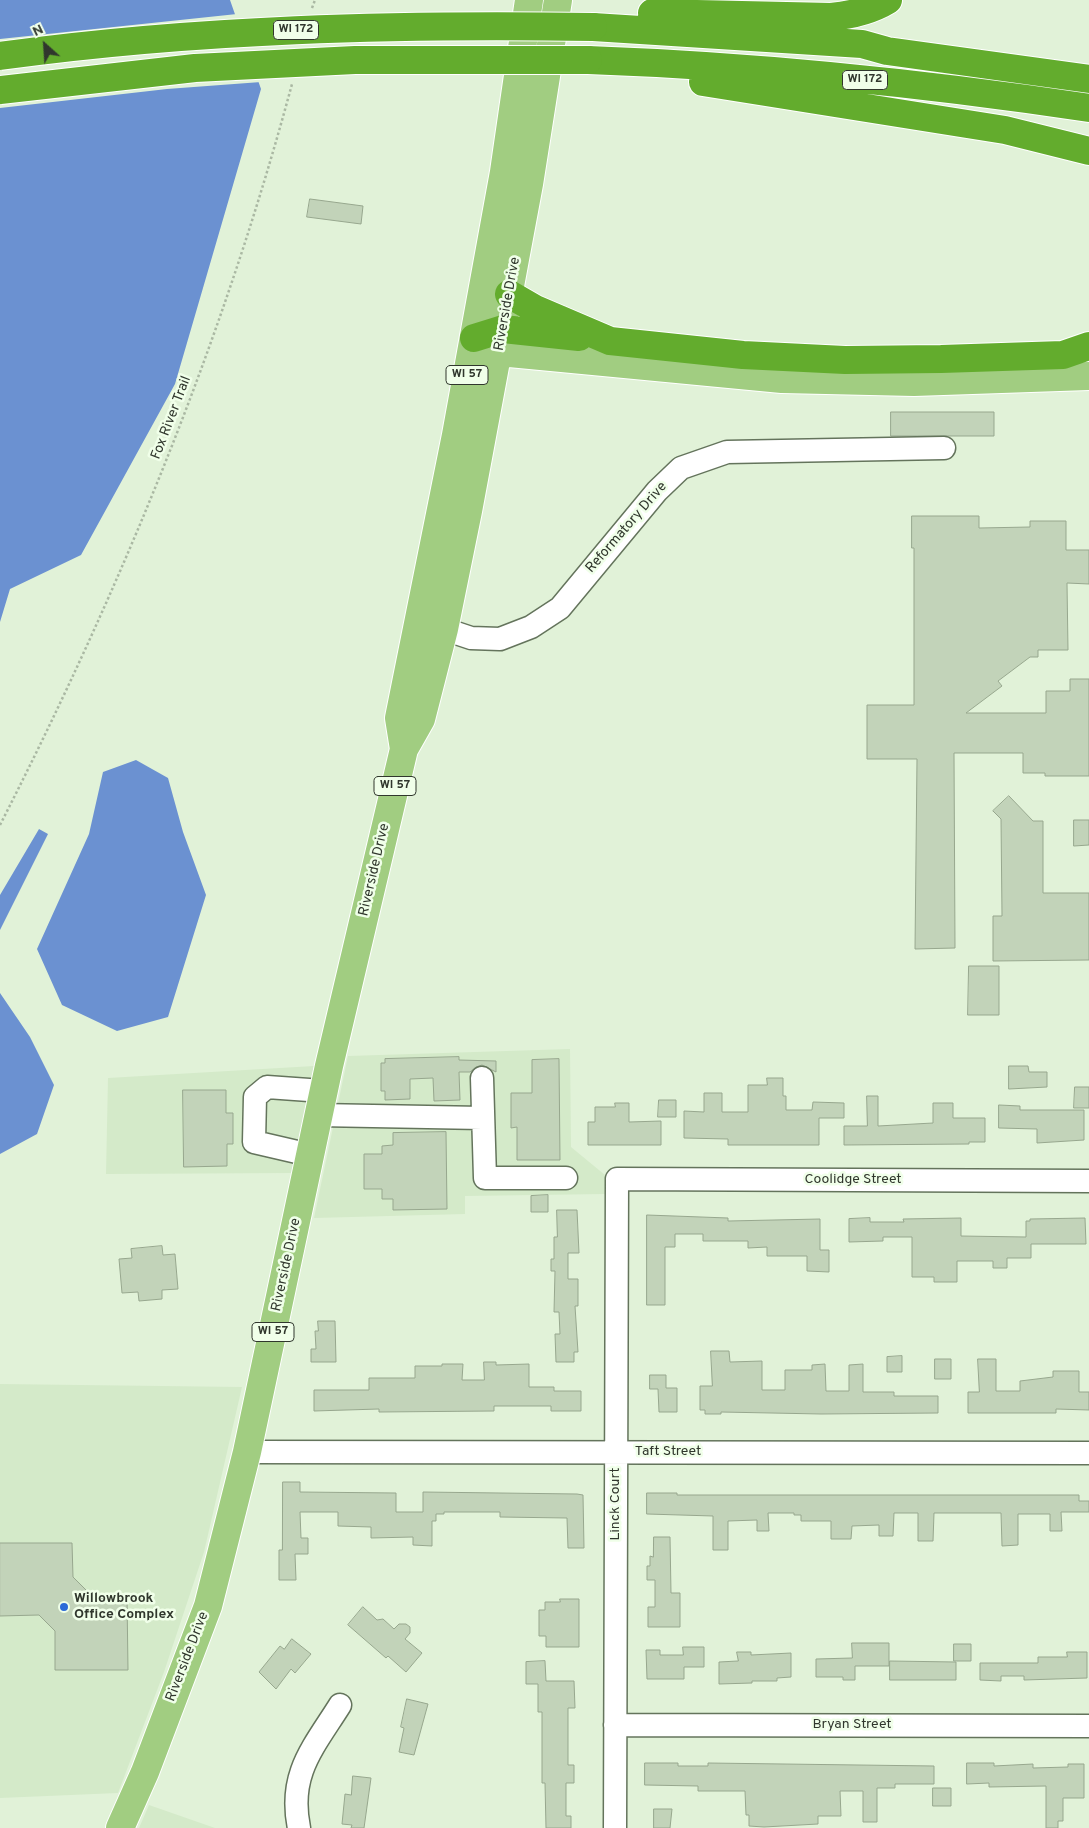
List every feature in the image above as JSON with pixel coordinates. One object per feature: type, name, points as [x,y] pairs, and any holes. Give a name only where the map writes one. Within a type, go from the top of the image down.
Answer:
[{"type":"highway","points":[[593,27],[643,13],[831,17],[850,15],[871,9],[888,0]]},
{"type":"highway","name":"WI 172","points":[[0,56],[190,36],[348,27],[593,27],[862,44],[887,51],[1089,79]]},
{"type":"highway","points":[[862,44],[891,40],[1089,60]]},
{"type":"highway","name":"WI 172","points":[[0,90],[195,68],[336,61],[588,60],[704,66],[956,88],[1089,108]]},
{"type":"highway","points":[[640,62],[696,81],[1005,130],[1089,151]]},
{"type":"highway","points":[[1005,130],[1047,131],[1089,138]]},
{"type":"highway","points":[[510,294],[535,309],[610,341]]},
{"type":"highway","points":[[474,338],[610,341],[743,355],[845,360],[1063,355],[1089,346]]},
{"type":"main road","name":"Riverside Drive","points":[[404,749],[399,718],[474,338],[504,172],[530,0]]},
{"type":"main road","name":"Riverside Drive","points":[[120,1828],[145,1772],[208,1606],[247,1452],[321,1103],[404,749],[420,719],[444,629],[510,294],[558,0]]},
{"type":"main road","points":[[501,340],[716,374],[831,381],[914,382],[1089,376]]},
{"type":"street","name":"Reformatory Drive","points":[[418,621],[471,638],[500,639],[531,627],[560,608],[656,490],[681,468],[705,458],[727,452],[944,448]]},
{"type":"street","points":[[482,1078],[485,1178],[566,1178]]},
{"type":"street","points":[[310,1155],[254,1142],[255,1097],[267,1087],[321,1103],[482,1118]]},
{"type":"street","name":"Coolidge Street","points":[[617,1179],[1089,1181]]},
{"type":"street","name":"Linck Court","points":[[615,1828],[617,1179]]},
{"type":"street","name":"Taft Street","points":[[247,1452],[1089,1453]]},
{"type":"street","points":[[299,1828],[296,1811],[298,1780],[304,1763],[340,1704]]},
{"type":"street","name":"Bryan Street","points":[[615,1725],[1089,1726]]},
{"type":"path","points":[[312,10],[314,0]]},
{"type":"path","name":"Fox River Trail","points":[[0,825],[38,751],[120,575],[178,431],[230,284],[276,144],[294,77]]},
{"type":"shaded area","points":[[570,1049],[571,1147],[605,1175],[605,1194],[465,1196],[465,1214],[314,1218],[348,1056]]},
{"type":"shaded area","points":[[314,1066],[292,1173],[106,1174],[108,1078]]},
{"type":"shaded area","points":[[0,1384],[242,1387],[204,1552],[164,1672],[118,1793],[0,1798]]},
{"type":"shaded area","points":[[149,1805],[215,1828],[139,1828]]},
{"type":"water","points":[[0,0],[230,0],[261,89],[175,384],[81,555],[10,589],[0,622]]},
{"type":"water","points":[[136,760],[168,778],[183,832],[206,895],[168,1017],[117,1031],[62,1005],[37,949],[89,834],[103,772]]},
{"type":"water","points":[[39,829],[48,834],[0,930],[0,895]]},
{"type":"water","points":[[0,993],[30,1037],[54,1085],[37,1134],[0,1154]]},
{"type":"pier","points":[[237,14],[261,82],[167,89],[0,108],[0,39]]},
{"type":"building","points":[[310,199],[363,206],[361,224],[307,217]]},
{"type":"building","points":[[891,412],[994,412],[994,436],[891,436]]},
{"type":"building","points":[[912,516],[979,516],[979,528],[1030,527],[1030,521],[1066,521],[1066,550],[1089,550],[1089,584],[1067,583],[1068,650],[1038,650],[1038,657],[1030,657],[998,681],[1002,686],[966,713],[1046,713],[1046,691],[1070,691],[1070,679],[1089,679],[1089,776],[1045,776],[1045,773],[1023,773],[1023,753],[954,753],[955,948],[915,949],[917,759],[867,759],[867,705],[914,705],[914,548],[912,548]]},
{"type":"building","points":[[1009,796],[1033,821],[1043,821],[1043,893],[1089,893],[1089,960],[993,961],[993,916],[1002,916],[1001,819],[993,811]]},
{"type":"building","points":[[1074,820],[1089,820],[1089,845],[1074,846]]},
{"type":"building","points":[[969,966],[999,966],[999,1015],[968,1015]]},
{"type":"building","points":[[459,1057],[459,1060],[496,1061],[496,1072],[482,1065],[470,1072],[459,1072],[460,1100],[434,1101],[433,1078],[410,1079],[410,1099],[385,1100],[385,1091],[381,1091],[381,1063],[385,1063],[385,1059]]},
{"type":"building","points":[[559,1059],[560,1160],[517,1160],[517,1127],[511,1128],[511,1093],[532,1093],[532,1060]]},
{"type":"building","points":[[1009,1066],[1028,1066],[1029,1072],[1047,1072],[1047,1087],[1009,1089]]},
{"type":"building","points":[[767,1078],[783,1078],[783,1096],[786,1096],[786,1110],[812,1110],[813,1102],[844,1103],[844,1118],[819,1118],[819,1145],[728,1145],[728,1139],[684,1138],[684,1111],[704,1112],[704,1093],[722,1093],[722,1112],[748,1112],[748,1085],[767,1085]]},
{"type":"building","points":[[1075,1087],[1089,1087],[1089,1108],[1074,1108]]},
{"type":"building","points":[[183,1090],[226,1090],[226,1113],[233,1113],[233,1144],[227,1144],[227,1166],[184,1167]]},
{"type":"building","points":[[867,1096],[878,1096],[878,1126],[933,1123],[933,1103],[953,1103],[953,1118],[985,1118],[985,1142],[969,1142],[969,1144],[844,1145],[844,1126],[867,1126]]},
{"type":"building","points":[[659,1100],[676,1100],[676,1117],[658,1117]]},
{"type":"building","points":[[615,1103],[629,1103],[629,1122],[661,1121],[661,1145],[588,1145],[588,1122],[595,1122],[595,1107],[615,1107]]},
{"type":"building","points":[[999,1105],[1020,1106],[1020,1110],[1084,1110],[1084,1140],[1037,1143],[1037,1129],[999,1128]]},
{"type":"building","points":[[446,1132],[447,1209],[393,1210],[393,1199],[382,1199],[382,1189],[364,1189],[364,1154],[382,1154],[382,1146],[393,1145],[393,1133]]},
{"type":"building","points":[[548,1195],[548,1212],[531,1212],[531,1196]]},
{"type":"building","points":[[557,1210],[577,1210],[579,1253],[568,1253],[568,1279],[578,1279],[578,1306],[575,1306],[578,1352],[574,1352],[574,1362],[556,1362],[555,1334],[560,1334],[559,1312],[554,1312],[555,1271],[551,1271],[551,1259],[554,1259],[554,1237],[557,1237]]},
{"type":"building","points":[[647,1215],[728,1218],[728,1221],[820,1219],[820,1250],[829,1250],[829,1272],[807,1271],[807,1256],[767,1256],[767,1247],[748,1248],[748,1241],[703,1241],[703,1234],[675,1234],[675,1247],[665,1247],[665,1305],[647,1305]]},
{"type":"building","points":[[870,1218],[870,1222],[904,1222],[903,1219],[961,1218],[961,1236],[1026,1237],[1026,1221],[1030,1221],[1030,1219],[1085,1218],[1086,1244],[1031,1244],[1031,1258],[1007,1258],[1007,1268],[993,1268],[993,1261],[957,1261],[957,1282],[934,1282],[934,1277],[912,1277],[912,1237],[883,1237],[883,1241],[849,1242],[849,1219]]},
{"type":"building","points":[[162,1246],[163,1255],[175,1254],[178,1289],[162,1290],[162,1299],[139,1301],[138,1292],[122,1293],[119,1259],[132,1258],[131,1249]]},
{"type":"building","points":[[318,1321],[335,1321],[336,1362],[311,1362],[311,1349],[316,1349],[315,1331],[318,1331]]},
{"type":"building","points":[[711,1351],[729,1351],[730,1362],[762,1361],[762,1390],[785,1390],[785,1370],[812,1370],[812,1365],[825,1364],[826,1391],[849,1391],[849,1365],[863,1364],[863,1392],[894,1392],[894,1396],[938,1396],[938,1413],[821,1414],[721,1412],[721,1414],[705,1414],[705,1410],[700,1410],[700,1386],[712,1386]]},
{"type":"building","points":[[902,1356],[902,1372],[887,1372],[887,1357]]},
{"type":"building","points":[[935,1359],[951,1359],[951,1379],[935,1379]]},
{"type":"building","points":[[978,1359],[996,1359],[996,1391],[1020,1391],[1020,1381],[1053,1377],[1053,1371],[1079,1371],[1079,1392],[1089,1392],[1089,1410],[1056,1409],[1056,1413],[968,1413],[968,1392],[979,1392]]},
{"type":"building","points":[[484,1362],[496,1362],[496,1365],[529,1364],[529,1387],[554,1387],[554,1391],[581,1391],[581,1411],[551,1411],[551,1406],[494,1406],[494,1411],[379,1412],[379,1409],[314,1411],[314,1390],[369,1390],[369,1378],[415,1378],[415,1366],[442,1366],[442,1364],[463,1364],[462,1380],[484,1380]]},
{"type":"building","points":[[650,1375],[666,1375],[666,1388],[677,1388],[677,1412],[659,1412],[658,1389],[650,1389]]},
{"type":"building","points":[[283,1482],[300,1482],[300,1492],[396,1493],[396,1512],[423,1512],[423,1492],[583,1495],[584,1548],[568,1548],[567,1518],[500,1517],[500,1512],[444,1512],[444,1514],[436,1514],[436,1521],[432,1521],[432,1546],[413,1545],[413,1537],[371,1538],[371,1527],[338,1526],[338,1512],[300,1512],[301,1538],[308,1538],[308,1554],[295,1554],[296,1580],[279,1580],[279,1550],[282,1550]]},
{"type":"building","points":[[647,1493],[677,1493],[677,1495],[1079,1495],[1079,1501],[1089,1501],[1089,1512],[1061,1512],[1062,1531],[1050,1531],[1050,1514],[1018,1514],[1018,1545],[1002,1546],[1001,1513],[934,1513],[933,1541],[918,1541],[918,1513],[894,1513],[893,1536],[879,1536],[879,1525],[852,1526],[851,1539],[831,1539],[831,1521],[801,1521],[801,1515],[794,1515],[794,1513],[768,1513],[769,1531],[757,1531],[757,1520],[728,1521],[728,1550],[713,1550],[713,1516],[647,1514]]},
{"type":"building","points":[[654,1537],[670,1537],[671,1593],[680,1593],[680,1627],[648,1627],[648,1607],[655,1607],[655,1580],[647,1580],[647,1566],[650,1566],[650,1556],[653,1557]]},
{"type":"building","name":"Willowbrook Office Complex","points":[[0,1543],[72,1543],[73,1577],[94,1598],[127,1598],[128,1670],[55,1670],[55,1631],[39,1615],[0,1616]]},
{"type":"building","points":[[560,1599],[579,1599],[579,1647],[546,1647],[546,1636],[539,1636],[539,1610],[545,1610],[545,1602],[560,1602]]},
{"type":"building","points":[[363,1607],[377,1620],[383,1619],[394,1629],[399,1624],[406,1624],[410,1627],[410,1633],[405,1639],[422,1653],[406,1672],[388,1656],[386,1658],[348,1625]]},
{"type":"building","points":[[292,1639],[311,1654],[295,1673],[291,1669],[276,1689],[259,1672],[280,1646],[284,1649]]},
{"type":"building","points":[[852,1643],[889,1643],[889,1666],[855,1666],[855,1680],[843,1680],[843,1677],[816,1677],[816,1659],[852,1658]]},
{"type":"building","points":[[954,1644],[971,1644],[971,1661],[954,1661]]},
{"type":"building","points":[[683,1647],[704,1647],[704,1667],[684,1667],[684,1679],[647,1679],[646,1650],[660,1650],[660,1655],[683,1655]]},
{"type":"building","points":[[737,1652],[751,1652],[751,1655],[791,1653],[791,1677],[777,1678],[777,1681],[719,1684],[719,1662],[738,1661]]},
{"type":"building","points":[[1067,1652],[1087,1652],[1087,1678],[1024,1680],[1024,1676],[1001,1676],[1001,1681],[980,1680],[980,1663],[1038,1663],[1038,1657],[1067,1657]]},
{"type":"building","points":[[545,1661],[546,1681],[574,1681],[575,1708],[568,1708],[568,1765],[574,1765],[574,1783],[566,1783],[566,1816],[571,1816],[571,1828],[546,1828],[545,1783],[542,1783],[542,1712],[538,1712],[538,1684],[526,1684],[526,1662]]},
{"type":"building","points":[[890,1661],[956,1662],[956,1680],[890,1680]]},
{"type":"building","points":[[407,1699],[428,1704],[414,1755],[399,1752],[404,1728],[401,1727]]},
{"type":"building","points":[[645,1763],[678,1763],[678,1766],[708,1766],[708,1763],[934,1766],[934,1784],[895,1784],[895,1788],[877,1788],[877,1822],[863,1822],[863,1791],[840,1791],[841,1816],[818,1816],[818,1824],[749,1826],[749,1815],[746,1815],[745,1791],[698,1791],[698,1786],[645,1785]]},
{"type":"building","points":[[967,1763],[994,1763],[994,1766],[1033,1764],[1033,1768],[1068,1767],[1068,1764],[1084,1764],[1084,1798],[1063,1798],[1063,1821],[1058,1821],[1058,1828],[1046,1828],[1046,1786],[989,1787],[989,1783],[967,1784]]},
{"type":"building","points":[[353,1776],[371,1778],[364,1828],[351,1828],[352,1825],[342,1824],[345,1794],[351,1795]]},
{"type":"building","points":[[933,1788],[951,1788],[951,1806],[933,1806]]},
{"type":"building","points":[[654,1809],[672,1809],[670,1828],[654,1828]]},
{"type":"place","name":"Willowbrook Office Complex","points":[[64,1607]]}]
